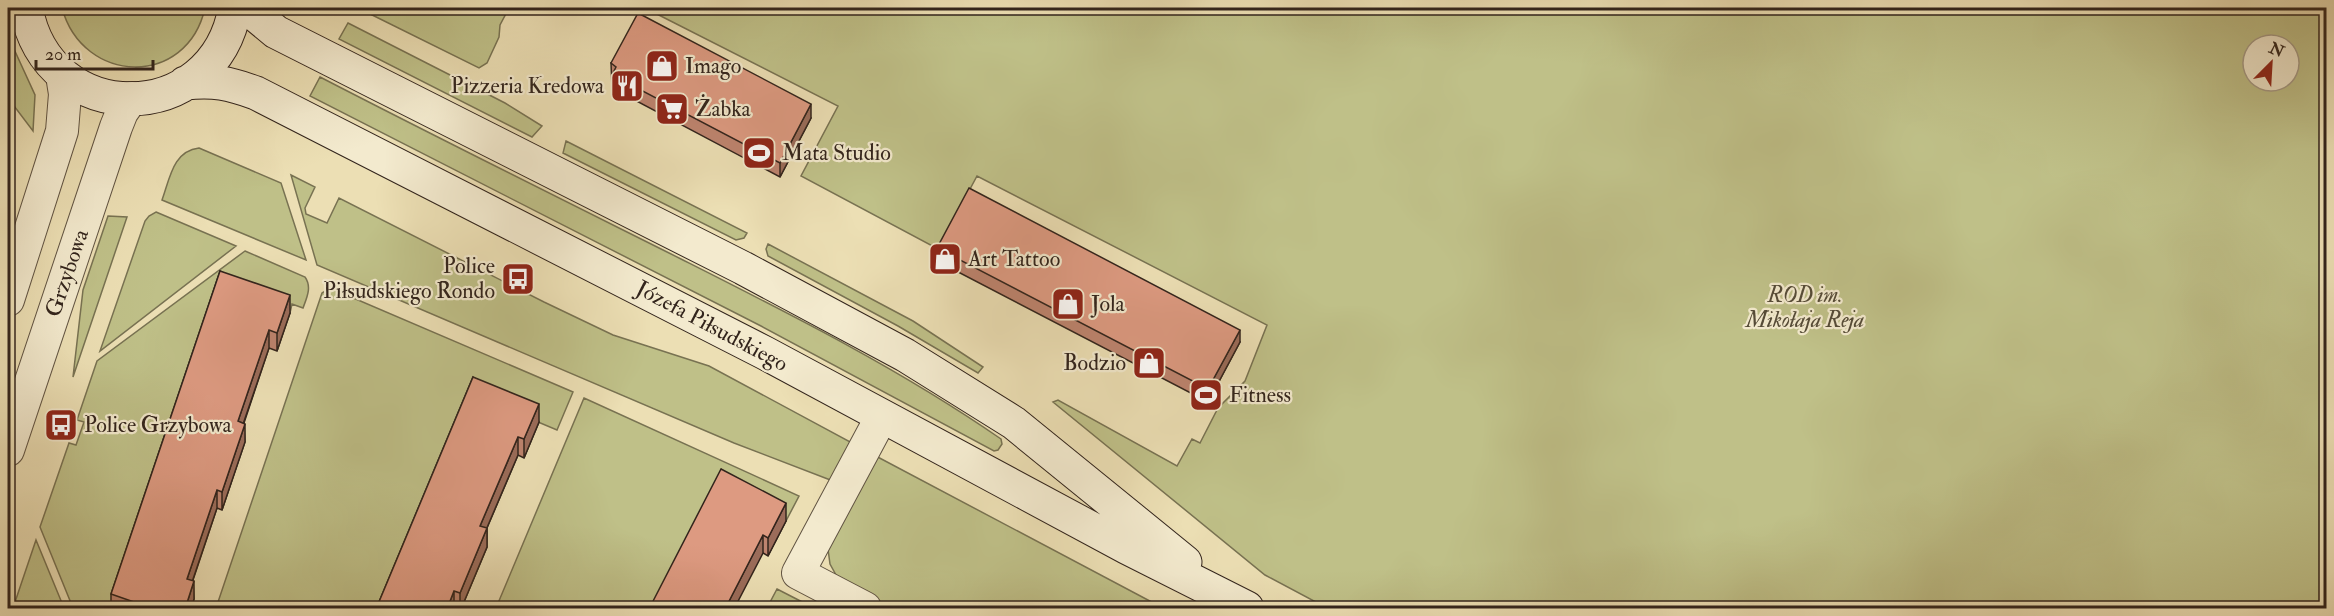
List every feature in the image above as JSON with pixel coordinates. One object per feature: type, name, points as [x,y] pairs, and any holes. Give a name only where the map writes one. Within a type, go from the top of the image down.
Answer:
[{"type":"street","points":[[26,8],[36,41],[44,55],[62,75],[87,90],[105,96],[132,99],[161,94],[197,75],[216,55],[229,30],[235,8]]},
{"type":"street","name":"Józefa Piłsudskiego","points":[[247,8],[285,37],[743,268],[914,360],[1014,423],[1238,604]]},
{"type":"street","name":"Grzybowa","points":[[8,300],[63,131],[65,94],[62,75]]},
{"type":"street","name":"Józefa Piłsudskiego","points":[[185,83],[207,81],[230,83],[256,93],[660,298],[1126,547],[1238,604]]},
{"type":"street","name":"Grzybowa","points":[[8,450],[116,127],[122,112],[132,99]]},
{"type":"street","points":[[865,609],[798,573],[882,416]]},
{"type":"green space","points":[[62,8],[205,8],[195,34],[178,53],[157,63],[135,67],[112,63],[91,52],[73,33]]},
{"type":"green space","points":[[358,8],[509,8],[500,25],[499,37],[487,63],[479,68]]},
{"type":"green space","name":"ROD im. Mikołaja Reja","points":[[645,8],[2326,8],[2326,608],[1327,608],[1265,575],[1053,402],[1058,400],[1177,466],[1192,439],[1200,443],[1218,408],[1245,381],[1267,325],[977,176],[938,249],[801,176],[838,106]]},
{"type":"green space","points":[[348,23],[505,103],[542,126],[532,137],[339,39]]},
{"type":"green space","points":[[8,36],[35,95],[33,131],[8,98]]},
{"type":"green space","points":[[320,77],[844,343],[963,413],[1001,439],[1002,444],[998,450],[994,451],[761,326],[310,96]]},
{"type":"green space","points":[[566,141],[747,233],[744,238],[736,240],[563,153]]},
{"type":"green space","points":[[199,148],[281,183],[306,260],[162,200],[170,175],[178,160],[190,150]]},
{"type":"green space","points":[[291,175],[315,187],[305,208],[306,214],[327,223],[339,198],[613,335],[709,366],[854,444],[833,481],[734,443],[317,265]]},
{"type":"green space","points":[[156,212],[236,246],[100,351],[145,221]]},
{"type":"green space","points":[[108,216],[127,217],[73,377],[83,290]]},
{"type":"green space","points":[[768,244],[913,321],[983,367],[978,373],[898,326],[768,256],[766,249]]},
{"type":"green space","points":[[245,251],[305,277],[308,288],[303,308],[292,304],[290,313],[221,290],[113,608],[73,608],[40,527],[69,443],[76,445],[84,422],[77,420],[97,361]]},
{"type":"green space","points":[[330,288],[573,392],[557,430],[474,395],[384,608],[216,608],[322,293]]},
{"type":"green space","points":[[584,398],[799,496],[786,521],[658,608],[496,608]]},
{"type":"green space","points":[[872,454],[1163,608],[888,608],[841,584],[830,564],[828,549]]},
{"type":"green space","points":[[36,540],[64,608],[13,608]]},
{"type":"green space","points":[[777,589],[814,608],[767,608]]},
{"type":"building","points":[[638,13],[811,104],[780,163],[612,75],[616,67],[611,63]]},
{"type":"building","points":[[969,188],[1240,330],[1208,389],[937,248]]},
{"type":"building","points":[[220,271],[290,295],[277,333],[269,330],[238,421],[245,424],[222,492],[217,490],[187,579],[194,581],[185,609],[154,609],[111,594]]},
{"type":"building","points":[[473,377],[539,404],[524,439],[518,437],[480,526],[487,528],[460,593],[454,591],[447,609],[376,609]]},
{"type":"building","points":[[721,469],[786,503],[768,538],[763,535],[725,609],[649,609]]},
{"type":"building","points":[[828,602],[841,609],[825,609]]},
{"type":"place","name":"Imago","points":[[662,66]]},
{"type":"place","name":"Pizzeria Kredowa","points":[[627,86]]},
{"type":"place","name":"Żabka","points":[[672,109]]},
{"type":"place","name":"Mata Studio","points":[[759,153]]},
{"type":"place","name":"Art Tattoo","points":[[945,259]]},
{"type":"place","name":"Police Piłsudskiego Rondo","points":[[518,279]]},
{"type":"place","name":"Jola","points":[[1068,304]]},
{"type":"place","name":"Bodzio","points":[[1149,363]]},
{"type":"place","name":"Fitness","points":[[1206,395]]},
{"type":"place","name":"Police Grzybowa","points":[[61,425]]}]
